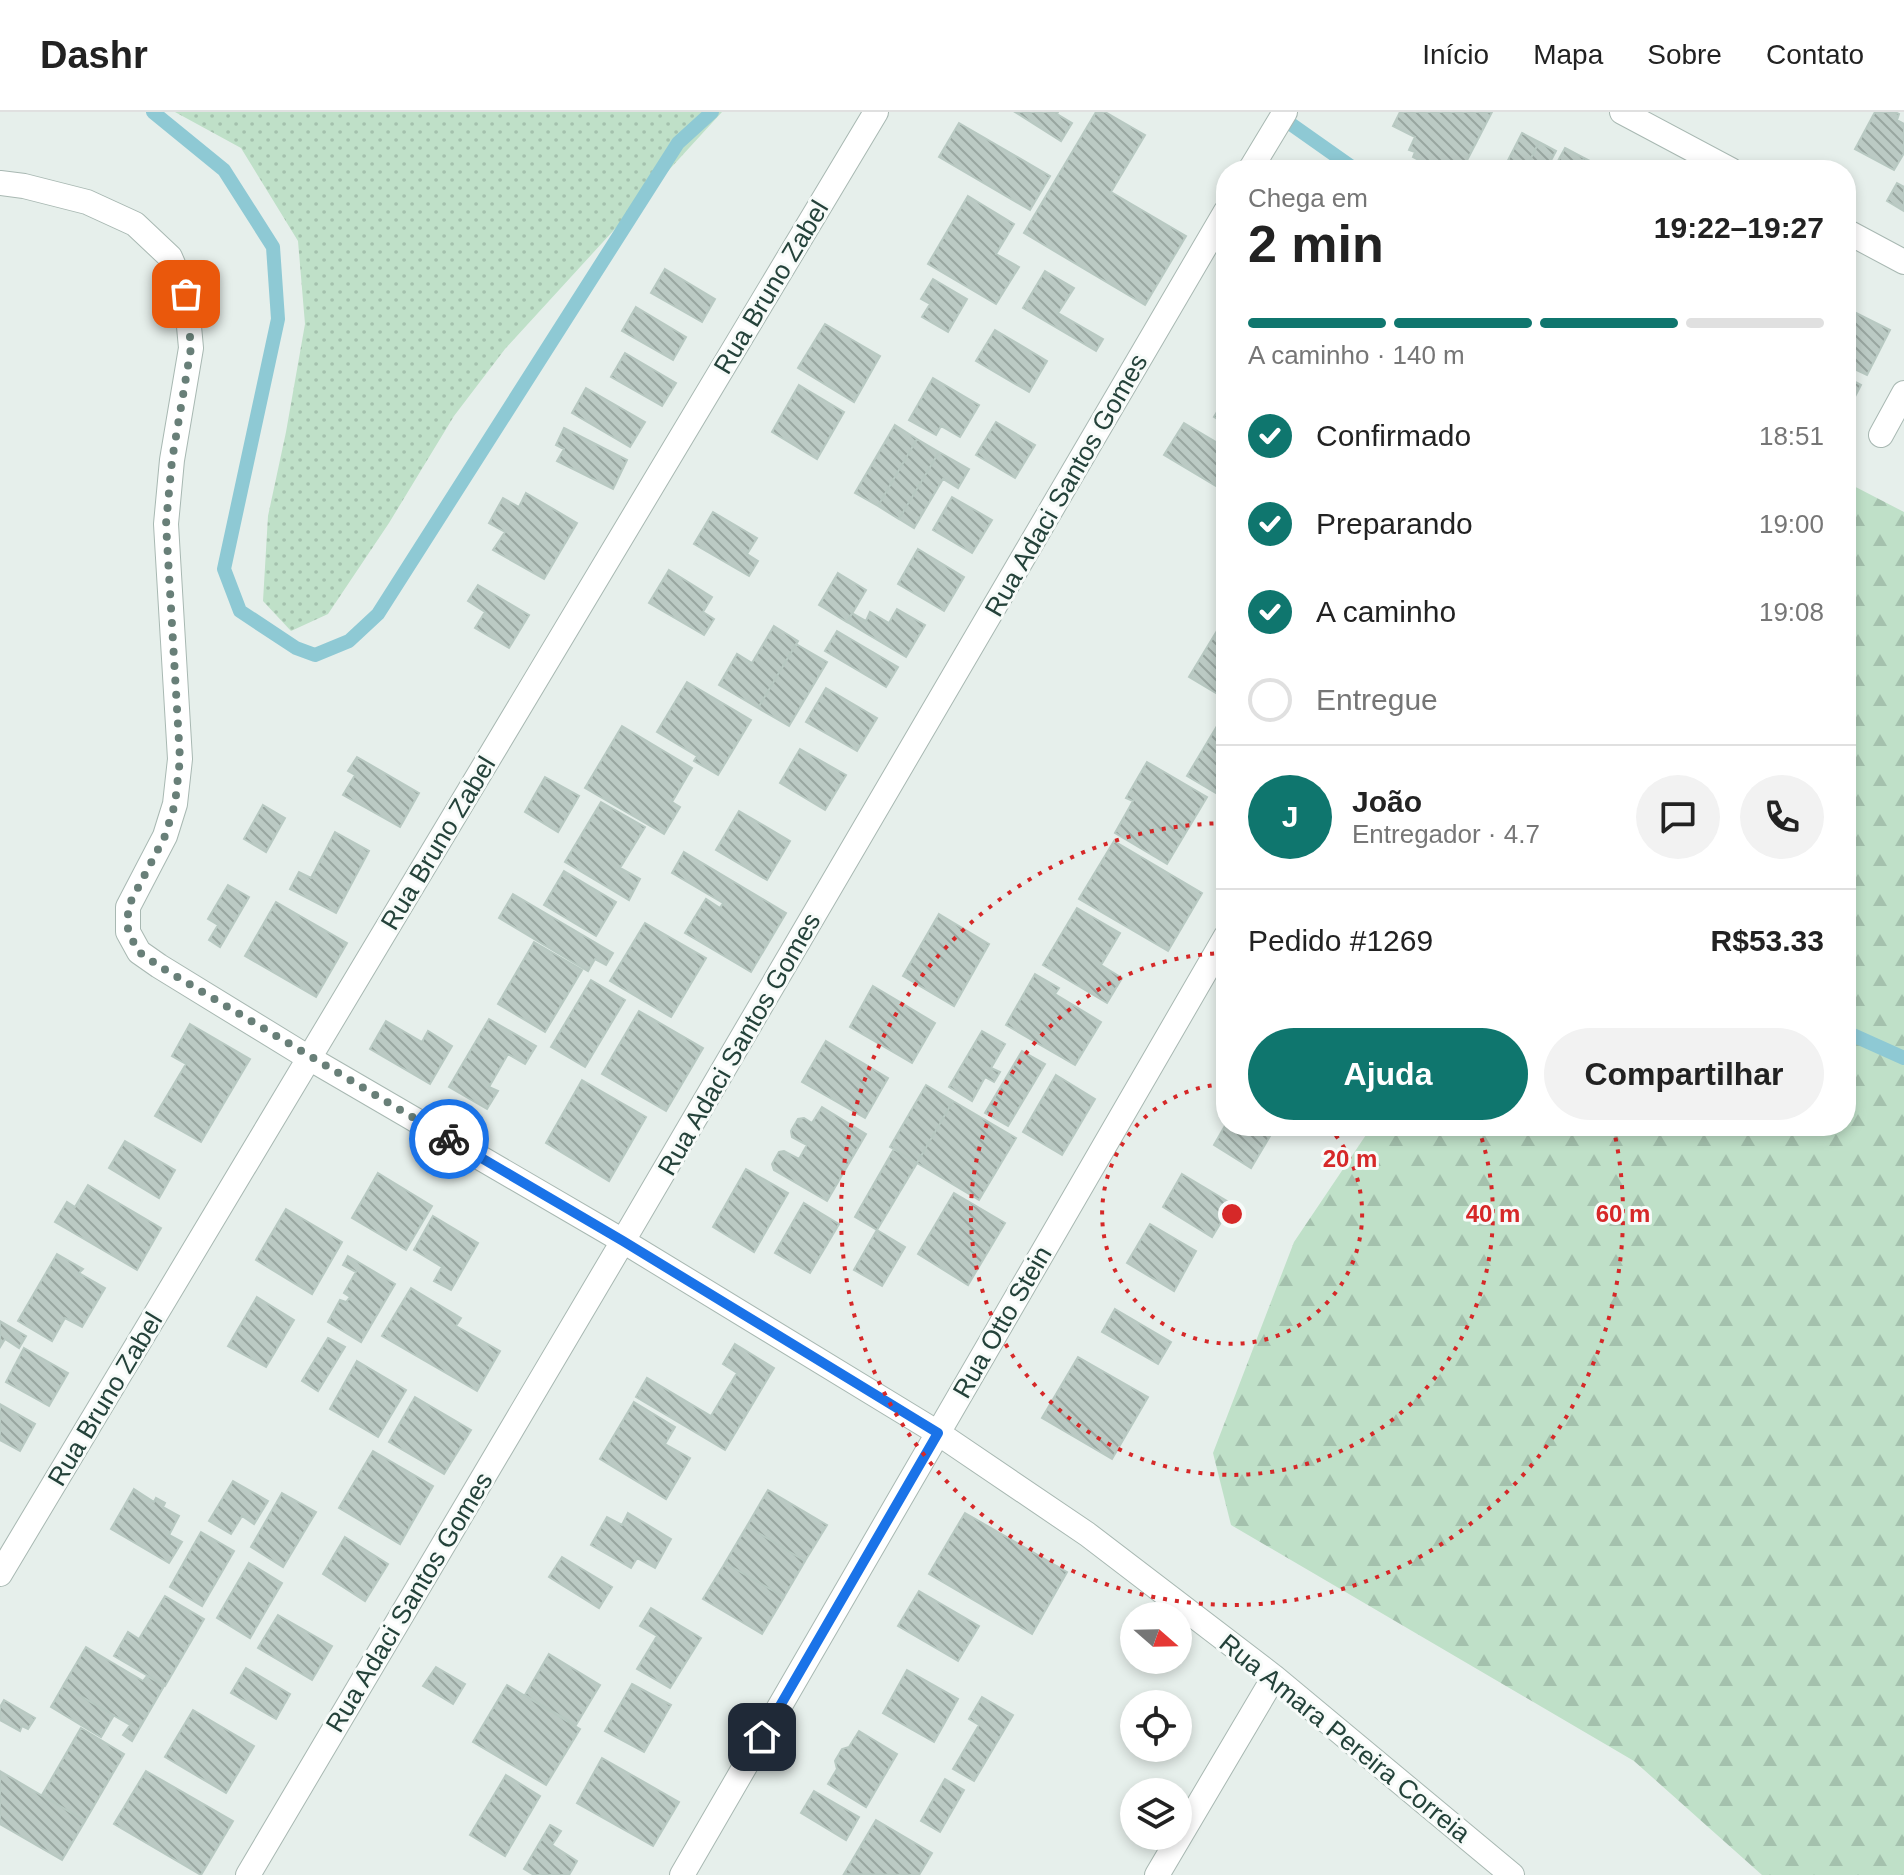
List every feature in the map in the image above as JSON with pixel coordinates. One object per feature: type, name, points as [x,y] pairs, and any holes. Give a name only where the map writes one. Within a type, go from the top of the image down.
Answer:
[{"type":"street","name":"Rua Bruno Zabel","points":[[0,1574],[876,112]]},
{"type":"street","points":[[1256,160],[1285,112]]},
{"type":"street","points":[[1622,112],[1712,160]]},
{"type":"street","name":"Rua Amara Pereira Correia","points":[[0,183],[87,202],[135,224],[170,257],[186,294],[191,348],[172,460],[166,524],[180,759],[175,804],[165,836],[128,907],[128,932],[139,952],[309,1058],[623,1241],[938,1433],[1087,1534],[1274,1677],[1512,1875]]},
{"type":"street","name":"Rua Adaci Santos Gomes","points":[[248,1875],[1216,228]]},
{"type":"street","points":[[1856,236],[1904,262]]},
{"type":"street","points":[[1881,435],[1904,393]]},
{"type":"street","name":"Rua Otto Stein","points":[[682,1875],[1216,953]]},
{"type":"street","points":[[1157,1875],[1274,1677]]},
{"type":"green space","points":[[175,112],[722,112],[505,349],[454,416],[389,523],[328,614],[291,631],[263,601],[268,516],[305,324],[298,241],[241,148]]},
{"type":"green space","points":[[1856,487],[1904,512],[1904,1875],[1762,1875],[1634,1761],[1231,1525],[1213,1453],[1294,1242],[1365,1136],[1856,1136]]},
{"type":"building","points":[[1015,112],[1058,112],[1072,123],[1061,141]]},
{"type":"building","points":[[1096,112],[1105,112],[1145,135],[1111,192],[1186,236],[1145,305],[1024,233]]},
{"type":"building","points":[[1400,112],[1492,112],[1467,160],[1419,160],[1413,157],[1415,152],[1409,150],[1415,137],[1393,126]]},
{"type":"building","points":[[1875,112],[1895,112],[1899,114],[1897,120],[1904,124],[1904,153],[1894,170],[1855,149]]},
{"type":"building","points":[[959,123],[1050,176],[1030,210],[939,157]]},
{"type":"building","points":[[1522,133],[1539,142],[1530,160],[1508,160]]},
{"type":"building","points":[[1539,142],[1556,151],[1551,160],[1530,160]]},
{"type":"building","points":[[1565,148],[1584,158],[1583,160],[1558,160]]},
{"type":"building","points":[[1897,183],[1904,187],[1904,211],[1887,201]]},
{"type":"building","points":[[968,196],[1014,224],[996,254],[1019,267],[996,304],[928,264]]},
{"type":"building","points":[[665,269],[715,299],[702,322],[651,293]]},
{"type":"building","points":[[1045,271],[1074,288],[1058,313],[1103,339],[1096,351],[1023,308]]},
{"type":"building","points":[[933,279],[967,299],[948,332],[922,317],[930,304],[921,299]]},
{"type":"building","points":[[636,307],[686,337],[673,360],[622,331]]},
{"type":"building","points":[[1856,313],[1890,330],[1867,375],[1856,370]]},
{"type":"building","points":[[825,324],[880,356],[854,402],[798,368]]},
{"type":"building","points":[[995,330],[1047,361],[1029,392],[976,361]]},
{"type":"building","points":[[625,353],[676,383],[662,406],[611,377]]},
{"type":"building","points":[[933,378],[979,405],[960,437],[941,426],[936,435],[909,420]]},
{"type":"building","points":[[799,385],[844,412],[817,459],[772,432]]},
{"type":"building","points":[[586,388],[645,422],[630,447],[572,413]]},
{"type":"building","points":[[996,422],[1035,445],[1015,478],[976,455]]},
{"type":"building","points":[[1184,423],[1216,442],[1216,486],[1164,455]]},
{"type":"building","points":[[895,425],[917,439],[878,506],[855,493]]},
{"type":"building","points":[[564,428],[627,460],[613,489],[557,461],[564,449],[556,445]]},
{"type":"building","points":[[917,439],[939,452],[899,519],[878,506]]},
{"type":"building","points":[[939,452],[969,469],[958,488],[943,479],[914,528],[899,519]]},
{"type":"building","points":[[526,493],[577,523],[544,579],[493,550],[505,532],[489,523],[503,498],[519,507]]},
{"type":"building","points":[[952,497],[992,520],[972,553],[933,530]]},
{"type":"building","points":[[713,512],[757,538],[747,554],[758,561],[749,576],[694,544]]},
{"type":"building","points":[[918,549],[964,577],[944,611],[898,584]]},
{"type":"building","points":[[669,570],[712,597],[703,612],[714,619],[704,635],[649,603]]},
{"type":"building","points":[[838,573],[866,590],[847,622],[819,605]]},
{"type":"building","points":[[478,585],[529,615],[509,648],[475,628],[485,612],[468,601]]},
{"type":"building","points":[[897,609],[925,625],[906,657],[847,622],[852,613],[866,621],[870,612],[889,623]]},
{"type":"building","points":[[774,626],[798,641],[758,708],[719,685],[737,654],[752,663]]},
{"type":"building","points":[[837,631],[898,667],[886,687],[825,651]]},
{"type":"building","points":[[1216,632],[1216,693],[1189,677]]},
{"type":"building","points":[[796,644],[827,662],[789,726],[758,708]]},
{"type":"building","points":[[687,682],[751,720],[718,775],[694,761],[697,756],[657,732]]},
{"type":"building","points":[[826,688],[877,718],[857,751],[806,722]]},
{"type":"building","points":[[622,726],[692,768],[672,802],[680,807],[664,834],[585,788]]},
{"type":"building","points":[[1216,728],[1216,793],[1187,776]]},
{"type":"building","points":[[800,749],[846,775],[825,810],[780,783]]},
{"type":"building","points":[[357,757],[419,793],[400,827],[343,795],[355,775],[348,771]]},
{"type":"building","points":[[1147,762],[1207,797],[1167,864],[1115,833],[1133,801],[1126,798]]},
{"type":"building","points":[[545,777],[579,796],[558,832],[525,812]]},
{"type":"building","points":[[601,802],[645,827],[620,868],[640,879],[629,900],[565,862]]},
{"type":"building","points":[[263,805],[285,818],[266,852],[244,839]]},
{"type":"building","points":[[739,811],[790,841],[767,880],[716,850]]},
{"type":"building","points":[[335,832],[369,851],[336,913],[290,889],[299,872],[311,878]]},
{"type":"building","points":[[1114,841],[1202,893],[1168,951],[1079,899]]},
{"type":"building","points":[[684,852],[786,913],[751,972],[685,933],[706,899],[720,908],[723,903],[672,873]]},
{"type":"building","points":[[564,871],[616,902],[596,936],[544,905]]},
{"type":"building","points":[[228,885],[249,897],[220,947],[209,940],[218,925],[208,919]]},
{"type":"building","points":[[513,894],[613,953],[606,965],[595,959],[588,971],[499,918]]},
{"type":"building","points":[[276,902],[347,943],[316,997],[245,956]]},
{"type":"building","points":[[1077,908],[1120,933],[1101,965],[1122,978],[1107,1003],[1043,965]]},
{"type":"building","points":[[939,914],[989,944],[954,1006],[903,976]]},
{"type":"building","points":[[645,923],[706,958],[671,1017],[610,981]]},
{"type":"building","points":[[534,942],[582,970],[545,1032],[498,1004]]},
{"type":"building","points":[[1035,974],[1059,988],[1055,994],[1101,1022],[1075,1065],[1006,1025]]},
{"type":"building","points":[[591,980],[625,1000],[585,1067],[551,1047]]},
{"type":"building","points":[[873,986],[935,1023],[912,1063],[850,1027]]},
{"type":"building","points":[[639,1011],[703,1048],[666,1111],[602,1074]]},
{"type":"building","points":[[489,1019],[536,1046],[525,1064],[508,1054],[489,1087],[498,1091],[487,1109],[449,1087]]},
{"type":"building","points":[[386,1021],[422,1042],[428,1031],[452,1046],[430,1084],[370,1049]]},
{"type":"building","points":[[190,1024],[250,1059],[201,1142],[155,1116],[186,1064],[172,1056]]},
{"type":"building","points":[[982,1031],[1005,1044],[991,1068],[1000,1072],[994,1082],[985,1077],[972,1101],[949,1087]]},
{"type":"building","points":[[826,1041],[888,1078],[865,1118],[802,1082]]},
{"type":"building","points":[[1022,1051],[1045,1064],[1008,1126],[985,1113]]},
{"type":"building","points":[[1056,1075],[1095,1099],[1062,1155],[1023,1132]]},
{"type":"building","points":[[582,1080],[646,1117],[609,1181],[546,1143]]},
{"type":"building","points":[[926,1085],[953,1101],[917,1163],[890,1147]]},
{"type":"building","points":[[953,1101],[1016,1138],[979,1200],[917,1163]]},
{"type":"building","points":[[822,1107],[866,1134],[827,1201],[774,1170],[772,1164],[779,1152],[784,1151],[799,1159],[807,1145],[792,1137],[791,1131],[798,1119],[804,1118],[812,1123]]},
{"type":"building","points":[[1219,1136],[1270,1136],[1251,1168],[1214,1145]]},
{"type":"building","points":[[125,1141],[175,1170],[159,1198],[109,1168]]},
{"type":"building","points":[[894,1149],[917,1163],[877,1230],[855,1217]]},
{"type":"building","points":[[746,1169],[788,1193],[754,1252],[713,1227]]},
{"type":"building","points":[[378,1173],[432,1206],[406,1250],[352,1218]]},
{"type":"building","points":[[1182,1174],[1232,1204],[1212,1237],[1163,1207]]},
{"type":"building","points":[[88,1185],[161,1228],[137,1270],[55,1222],[67,1202],[75,1207]]},
{"type":"building","points":[[954,1193],[1005,1223],[968,1285],[918,1254]]},
{"type":"building","points":[[804,1203],[839,1224],[810,1273],[775,1253]]},
{"type":"building","points":[[286,1209],[342,1242],[312,1294],[256,1260]]},
{"type":"building","points":[[433,1216],[478,1243],[451,1290],[434,1281],[442,1267],[414,1250]]},
{"type":"building","points":[[1150,1224],[1196,1251],[1174,1291],[1127,1263]]},
{"type":"building","points":[[877,1230],[905,1247],[882,1286],[854,1270]]},
{"type":"building","points":[[57,1254],[83,1269],[79,1273],[105,1288],[82,1327],[65,1318],[52,1341],[18,1321]]},
{"type":"building","points":[[348,1256],[395,1284],[361,1342],[328,1322],[340,1300],[346,1302],[350,1297],[344,1293],[356,1272],[343,1265]]},
{"type":"building","points":[[411,1288],[461,1318],[456,1326],[500,1351],[477,1391],[382,1336]]},
{"type":"building","points":[[257,1297],[294,1320],[266,1367],[228,1346]]},
{"type":"building","points":[[1115,1309],[1171,1342],[1158,1364],[1102,1332]]},
{"type":"building","points":[[0,1321],[26,1336],[19,1348],[5,1339],[0,1347]]},
{"type":"building","points":[[328,1338],[345,1347],[318,1391],[302,1381]]},
{"type":"building","points":[[735,1344],[774,1368],[725,1450],[636,1397],[647,1378],[711,1416],[737,1373],[723,1364]]},
{"type":"building","points":[[24,1348],[68,1373],[49,1406],[6,1382]]},
{"type":"building","points":[[1078,1357],[1148,1397],[1112,1459],[1042,1418]]},
{"type":"building","points":[[357,1361],[406,1390],[378,1437],[330,1409]]},
{"type":"building","points":[[415,1397],[471,1430],[444,1474],[389,1442]]},
{"type":"building","points":[[634,1402],[675,1427],[665,1444],[690,1458],[666,1499],[600,1459]]},
{"type":"building","points":[[0,1404],[35,1424],[20,1451],[0,1440]]},
{"type":"building","points":[[373,1451],[433,1486],[400,1544],[339,1508]]},
{"type":"building","points":[[233,1481],[268,1501],[254,1524],[242,1516],[231,1534],[209,1521]]},
{"type":"building","points":[[134,1489],[154,1502],[156,1498],[165,1503],[163,1507],[179,1516],[169,1535],[182,1542],[169,1563],[111,1529]]},
{"type":"building","points":[[768,1490],[827,1525],[805,1561],[747,1526]]},
{"type":"building","points":[[282,1493],[316,1512],[283,1567],[251,1547]]},
{"type":"building","points":[[628,1513],[671,1539],[655,1568],[637,1558],[631,1568],[591,1545],[607,1517],[622,1525]]},
{"type":"building","points":[[965,1513],[1067,1572],[1032,1634],[929,1574]]},
{"type":"building","points":[[747,1526],[805,1561],[784,1597],[725,1563]]},
{"type":"building","points":[[201,1532],[234,1551],[202,1606],[170,1587]]},
{"type":"building","points":[[345,1537],[388,1564],[365,1601],[323,1574]]},
{"type":"building","points":[[562,1557],[612,1587],[599,1608],[549,1577]]},
{"type":"building","points":[[249,1563],[282,1583],[250,1638],[217,1618]]},
{"type":"building","points":[[725,1563],[784,1597],[762,1634],[703,1599]]},
{"type":"building","points":[[919,1591],[979,1626],[958,1661],[898,1626]]},
{"type":"building","points":[[165,1596],[204,1619],[165,1686],[114,1656],[128,1632],[139,1639]]},
{"type":"building","points":[[651,1608],[701,1638],[670,1688],[637,1669],[657,1636],[640,1626]]},
{"type":"building","points":[[278,1615],[332,1646],[312,1680],[258,1648]]},
{"type":"building","points":[[86,1647],[143,1681],[147,1676],[164,1686],[132,1741],[123,1735],[130,1725],[63,1686]]},
{"type":"building","points":[[549,1654],[600,1685],[576,1725],[525,1695]]},
{"type":"building","points":[[436,1667],[465,1684],[453,1704],[423,1686]]},
{"type":"building","points":[[246,1668],[290,1694],[276,1719],[231,1693]]},
{"type":"building","points":[[907,1670],[958,1699],[934,1742],[883,1713]]},
{"type":"building","points":[[632,1684],[671,1705],[644,1752],[605,1731]]},
{"type":"building","points":[[507,1685],[580,1729],[546,1785],[473,1742]]},
{"type":"building","points":[[63,1686],[114,1715],[101,1737],[51,1707]]},
{"type":"building","points":[[982,1697],[1013,1715],[974,1781],[953,1769],[979,1725],[969,1719]]},
{"type":"building","points":[[4,1700],[35,1718],[28,1729],[22,1726],[20,1731],[0,1720],[0,1707]]},
{"type":"building","points":[[193,1710],[254,1746],[226,1793],[165,1757]]},
{"type":"building","points":[[81,1728],[124,1754],[85,1821],[42,1795]]},
{"type":"building","points":[[859,1731],[897,1754],[866,1807],[828,1784],[837,1769],[835,1761],[842,1749],[849,1747]]},
{"type":"building","points":[[602,1758],[679,1802],[653,1846],[577,1803]]},
{"type":"building","points":[[0,1771],[85,1821],[62,1860],[0,1824]]},
{"type":"building","points":[[146,1771],[233,1821],[201,1875],[114,1824]]},
{"type":"building","points":[[506,1775],[540,1796],[505,1856],[470,1835]]},
{"type":"building","points":[[945,1779],[964,1790],[940,1832],[921,1821]]},
{"type":"building","points":[[814,1791],[859,1817],[846,1840],[801,1813]]},
{"type":"building","points":[[876,1820],[932,1853],[919,1875],[844,1874]]},
{"type":"building","points":[[550,1825],[561,1831],[552,1845],[577,1861],[569,1875],[534,1875],[524,1869]]},
{"type":"waterway","points":[[153,112],[224,170],[273,247],[278,319],[224,569],[240,611],[296,648],[315,655],[349,641],[378,614],[678,143],[712,112]]},
{"type":"waterway","points":[[1278,115],[1342,160]]},
{"type":"waterway","points":[[1856,1036],[1904,1058]]},
{"type":"way so far","points":[[186,294],[191,348],[172,460],[166,524],[180,759],[175,804],[165,836],[128,907],[128,932],[139,952],[159,966],[449,1139]]},
{"type":"route","points":[[449,1139],[938,1433],[762,1737]]}]
